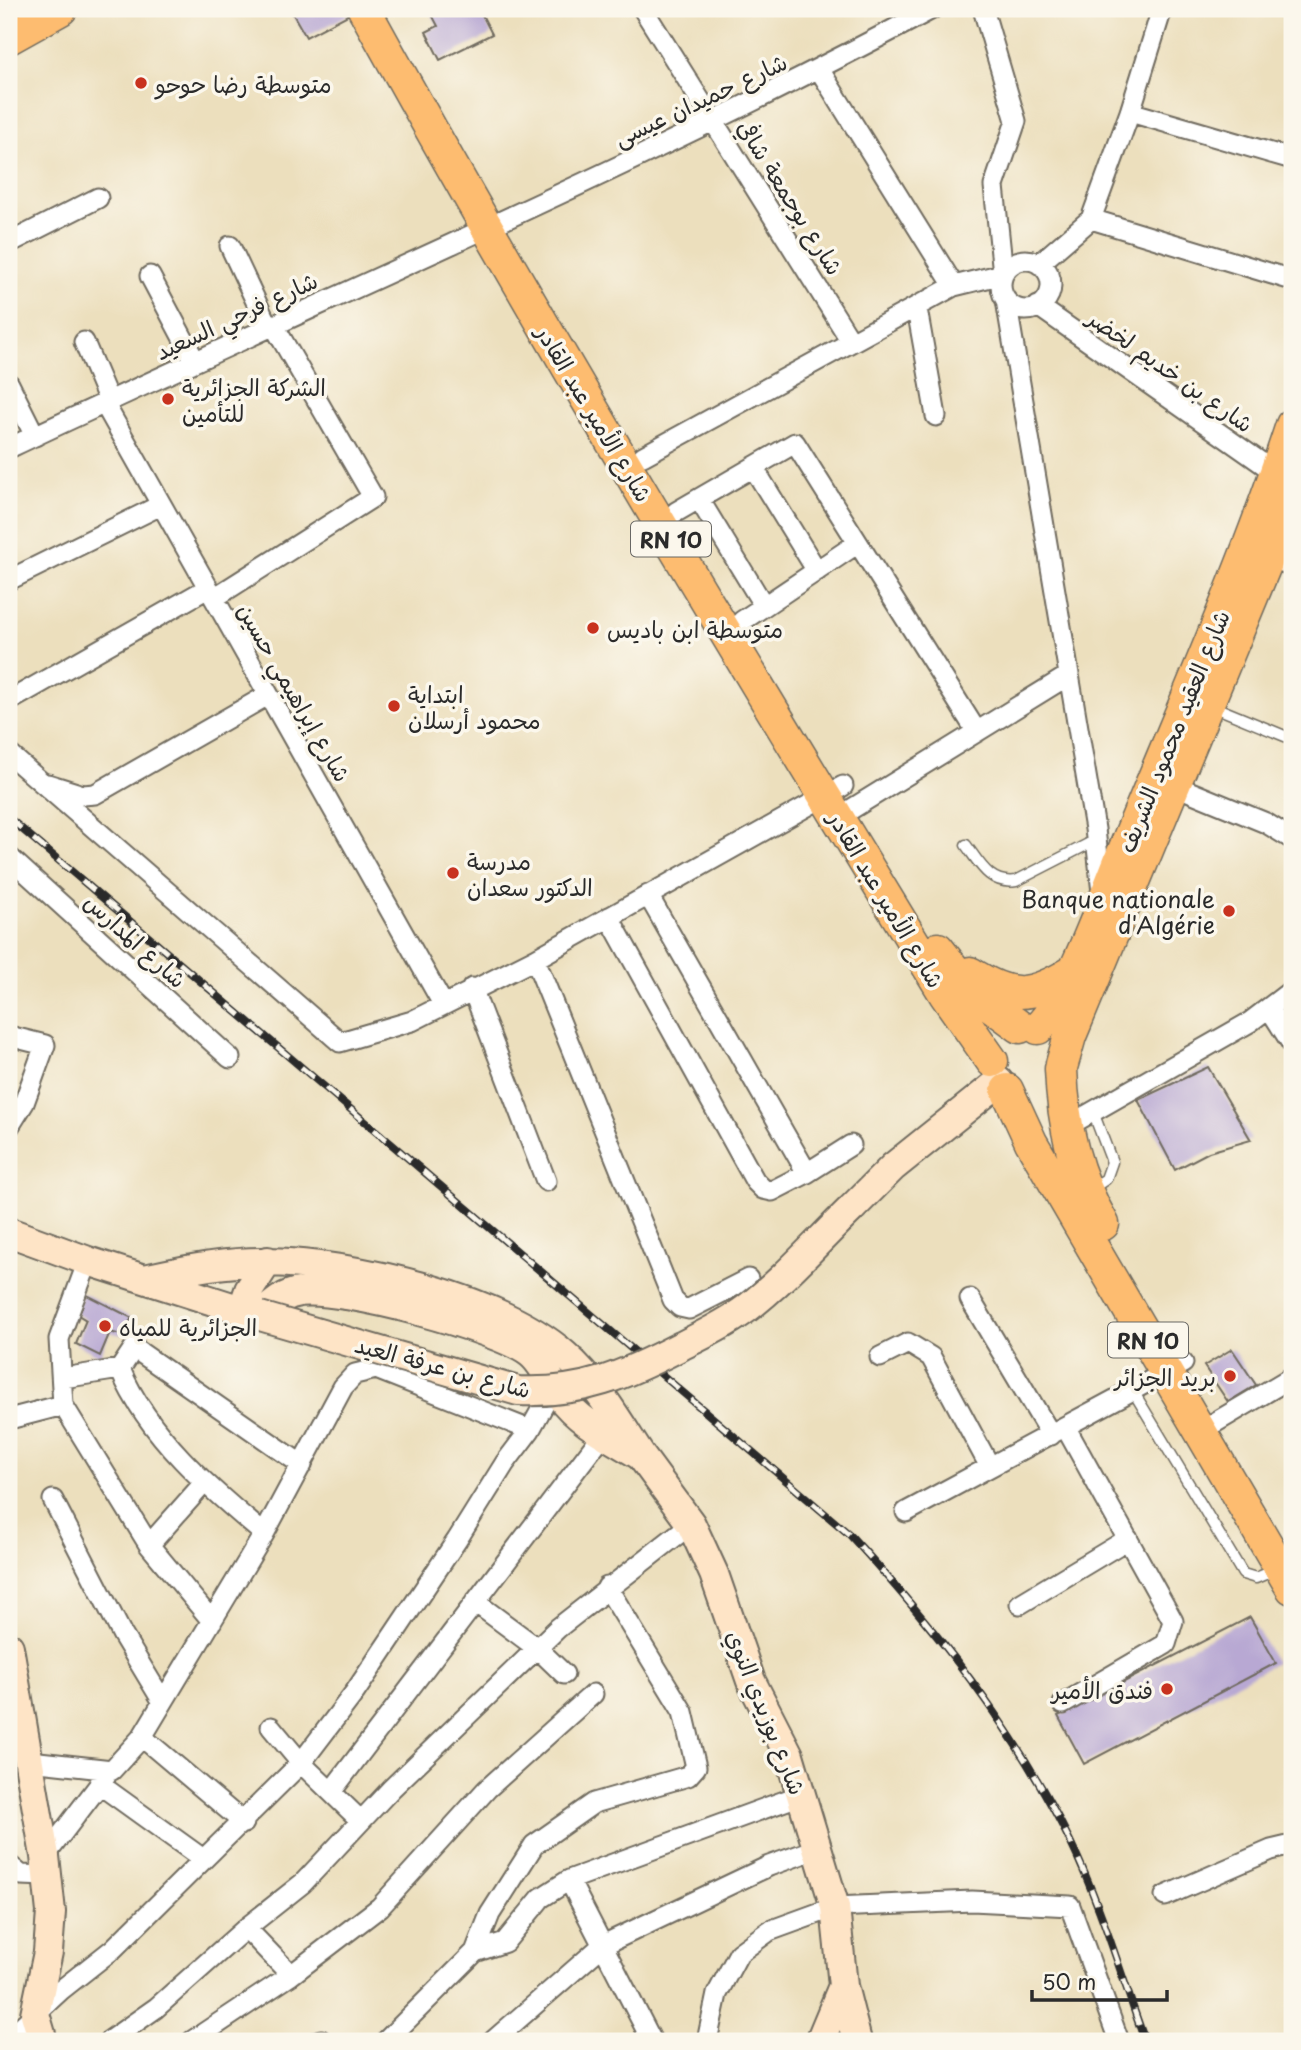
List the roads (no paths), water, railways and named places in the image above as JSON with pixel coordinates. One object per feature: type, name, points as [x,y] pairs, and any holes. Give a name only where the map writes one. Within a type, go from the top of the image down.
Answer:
[{"type":"main road","points":[[9,16],[22,9]]},
{"type":"main road","points":[[9,38],[61,9]]},
{"type":"main road","name":"شارع الأمير عبد القادر","points":[[364,9],[840,802],[945,994],[1000,1078],[1031,1142],[1175,1368],[1216,1422],[1288,1568]]},
{"type":"main road","name":"شارع الأمير عبد القادر","points":[[386,9],[430,85],[493,225],[643,456],[687,505],[753,614],[840,802],[941,953],[970,990],[1029,1028]]},
{"type":"main road","name":"شارع العقيد محمود الشريف","points":[[1061,1067],[1070,1036],[1209,705],[1282,557],[1284,487],[1292,425]]},
{"type":"main road","name":"شارع العقيد محمود الشريف","points":[[1029,1028],[1050,1017],[1071,973],[1284,487]]},
{"type":"main road","points":[[941,953],[992,986],[1014,993],[1037,991],[1071,973]]},
{"type":"main road","points":[[1029,1028],[1053,1037],[1063,1058],[1061,1067],[1058,1080],[1040,1094],[1018,1095],[1000,1078],[1000,1039],[1029,1028]]},
{"type":"main road","name":"شارع الأمير عبد القادر","points":[[1061,1067],[1066,1127],[1085,1192],[1175,1368],[1288,1568]]},
{"type":"street","name":"شارع بوجمعة شافي","points":[[643,9],[714,118],[851,341]]},
{"type":"street","name":"شارع حميدان عيسى","points":[[493,225],[819,69],[932,9]]},
{"type":"street","points":[[983,9],[1016,121],[994,186],[1003,274],[1001,288],[1006,300],[1097,840],[1102,902]]},
{"type":"street","points":[[1039,264],[1091,219],[1130,112],[1162,9]]},
{"type":"street","points":[[819,69],[954,286]]},
{"type":"street","points":[[1130,112],[1292,159]]},
{"type":"street","points":[[9,243],[98,198]]},
{"type":"street","points":[[1091,219],[1292,280]]},
{"type":"street","name":"شارع فرحي السعيد","points":[[9,448],[493,225]]},
{"type":"street","points":[[9,701],[211,593],[373,497],[271,326],[230,246]]},
{"type":"street","points":[[643,456],[851,341],[917,309],[954,286],[1003,274],[1014,262],[1031,260],[1045,269],[1051,285],[1045,301],[1025,310],[1006,300]]},
{"type":"street","points":[[150,276],[195,361]]},
{"type":"street","name":"شارع بن خديم لخضر","points":[[1038,306],[1284,487]]},
{"type":"street","points":[[917,309],[936,416]]},
{"type":"street","name":"شارع إبراهيمي حسين","points":[[85,342],[106,402],[161,505],[443,1004]]},
{"type":"street","points":[[9,384],[35,436]]},
{"type":"street","points":[[687,505],[795,443],[977,732]]},
{"type":"street","points":[[753,467],[817,570]]},
{"type":"street","points":[[9,580],[161,505]]},
{"type":"street","points":[[753,614],[858,542]]},
{"type":"street","points":[[9,754],[340,1042],[412,1021],[472,988],[535,959],[648,895],[977,732],[1069,675]]},
{"type":"street","points":[[40,782],[83,795],[95,794],[268,695]]},
{"type":"street","points":[[1176,786],[1266,823],[1292,839]]},
{"type":"street","name":"شارع المدارس","points":[[9,857],[230,1058]]},
{"type":"street","points":[[648,895],[807,1173]]},
{"type":"street","points":[[609,917],[697,1070],[755,1181],[763,1189],[772,1191],[807,1173],[851,1144]]},
{"type":"street","points":[[535,959],[673,1300],[680,1307],[688,1308],[748,1279]]},
{"type":"street","points":[[472,988],[546,1181]]},
{"type":"street","points":[[1066,1127],[1206,1048],[1292,990]]},
{"type":"street","points":[[1269,1008],[1292,1044]]},
{"type":"street","points":[[9,1036],[45,1045],[23,1103],[9,1127]]},
{"type":"street","name":"شارع بن عرفة العيد","points":[[9,1232],[88,1261],[149,1278],[251,1313],[519,1391],[551,1392],[585,1387],[624,1376],[712,1331],[746,1309],[893,1167],[1000,1078]]},
{"type":"street","points":[[88,1261],[59,1339],[63,1405],[149,1545],[212,1621]]},
{"type":"street","points":[[251,1313],[249,1290],[268,1261]]},
{"type":"street","name":"شارع بوزيدي النوي","points":[[149,1278],[196,1268],[268,1261],[354,1272],[425,1289],[518,1324],[564,1354],[596,1388],[691,1524],[714,1574],[751,1681],[789,1755],[835,1907],[843,1986],[857,2041]]},
{"type":"street","name":"شارع بوزيدي النوي","points":[[251,1313],[282,1297],[300,1292],[383,1300],[517,1345],[532,1354],[575,1412],[641,1456]]},
{"type":"street","points":[[970,1299],[1128,1539],[1173,1620],[1172,1632],[1166,1644],[1063,1704]]},
{"type":"street","points":[[880,1357],[908,1343],[931,1357],[989,1465]]},
{"type":"street","points":[[63,1378],[120,1369],[134,1348],[302,1465]]},
{"type":"street","points":[[9,2038],[113,1949],[203,1859],[244,1823],[301,1763],[355,1692],[505,1463],[530,1430],[555,1386],[564,1354]]},
{"type":"street","points":[[906,1512],[989,1465],[1175,1368]]},
{"type":"street","points":[[120,1369],[133,1400],[204,1483],[264,1534]]},
{"type":"street","points":[[9,1866],[21,1875],[46,1866],[105,1777],[142,1737],[264,1534],[343,1387],[355,1374],[376,1369],[530,1430]]},
{"type":"street","points":[[1216,1422],[1292,1377]]},
{"type":"street","points":[[9,1419],[63,1405]]},
{"type":"street","points":[[331,1792],[604,1433]]},
{"type":"street","points":[[149,1545],[204,1483]]},
{"type":"street","points":[[53,1500],[122,1634],[163,1702]]},
{"type":"street","points":[[109,2041],[156,2008],[246,1928],[303,1883],[361,1821],[537,1648],[607,1587],[691,1524]]},
{"type":"street","points":[[1020,1604],[1128,1539]]},
{"type":"street","points":[[386,2041],[475,1952],[490,1914],[534,1846],[594,1803],[688,1776],[696,1767],[683,1712],[607,1587]]},
{"type":"street","points":[[475,1602],[537,1648],[564,1674]]},
{"type":"street","points":[[9,1647],[30,1761],[51,1912],[48,1952],[36,2014],[43,2041]]},
{"type":"street","points":[[192,2041],[291,1975],[380,1907],[487,1789],[593,1693]]},
{"type":"street","points":[[271,1727],[301,1763],[361,1821]]},
{"type":"street","points":[[142,1737],[244,1823]]},
{"type":"street","points":[[30,1761],[105,1777],[203,1859]]},
{"type":"street","points":[[475,1952],[505,1942],[541,1898],[569,1880],[801,1795]]},
{"type":"street","points":[[1165,1896],[1270,1850],[1292,1845]]},
{"type":"street","points":[[494,2041],[603,1945],[769,1866],[819,1848]]},
{"type":"street","points":[[569,1880],[652,2041]]},
{"type":"street","points":[[707,2041],[717,1994],[739,1953],[769,1931],[835,1907],[972,1901],[1070,1906],[1119,2041]]},
{"type":"street","points":[[246,1928],[291,1975]]},
{"type":"street","points":[[820,2041],[843,1986]]},
{"type":"lane","points":[[1209,705],[1292,739]]},
{"type":"lane","points":[[966,845],[992,878],[1004,883],[1016,881],[1097,840]]},
{"type":"lane","points":[[1085,1192],[1106,1179],[1112,1162],[1093,1112]]},
{"type":"lane","points":[[1133,1391],[1242,1574],[1256,1578],[1288,1568]]},
{"type":"railway","points":[[9,818],[850,1535],[912,1606],[971,1680],[1024,1758],[1048,1799],[1091,1890],[1145,2041]]},
{"type":"place","name":"متوسطة رضا حوحو","points":[[141,83]]},
{"type":"place","name":"الشركة الجزائرية للتأمين","points":[[168,399]]},
{"type":"place","name":"متوسطة ابن باديس","points":[[593,628]]},
{"type":"place","name":"ابتداية محمود أرسلان","points":[[394,706]]},
{"type":"place","name":"مدرسة الدكتور سعدان","points":[[453,873]]},
{"type":"place","name":"Banque nationale d'Algérie","points":[[1229,911]]},
{"type":"place","name":"الجزائرية للمياه","points":[[105,1326]]},
{"type":"place","name":"بريد الجزائر","points":[[1230,1376]]},
{"type":"place","name":"فندق الأمير","points":[[1167,1689]]}]
